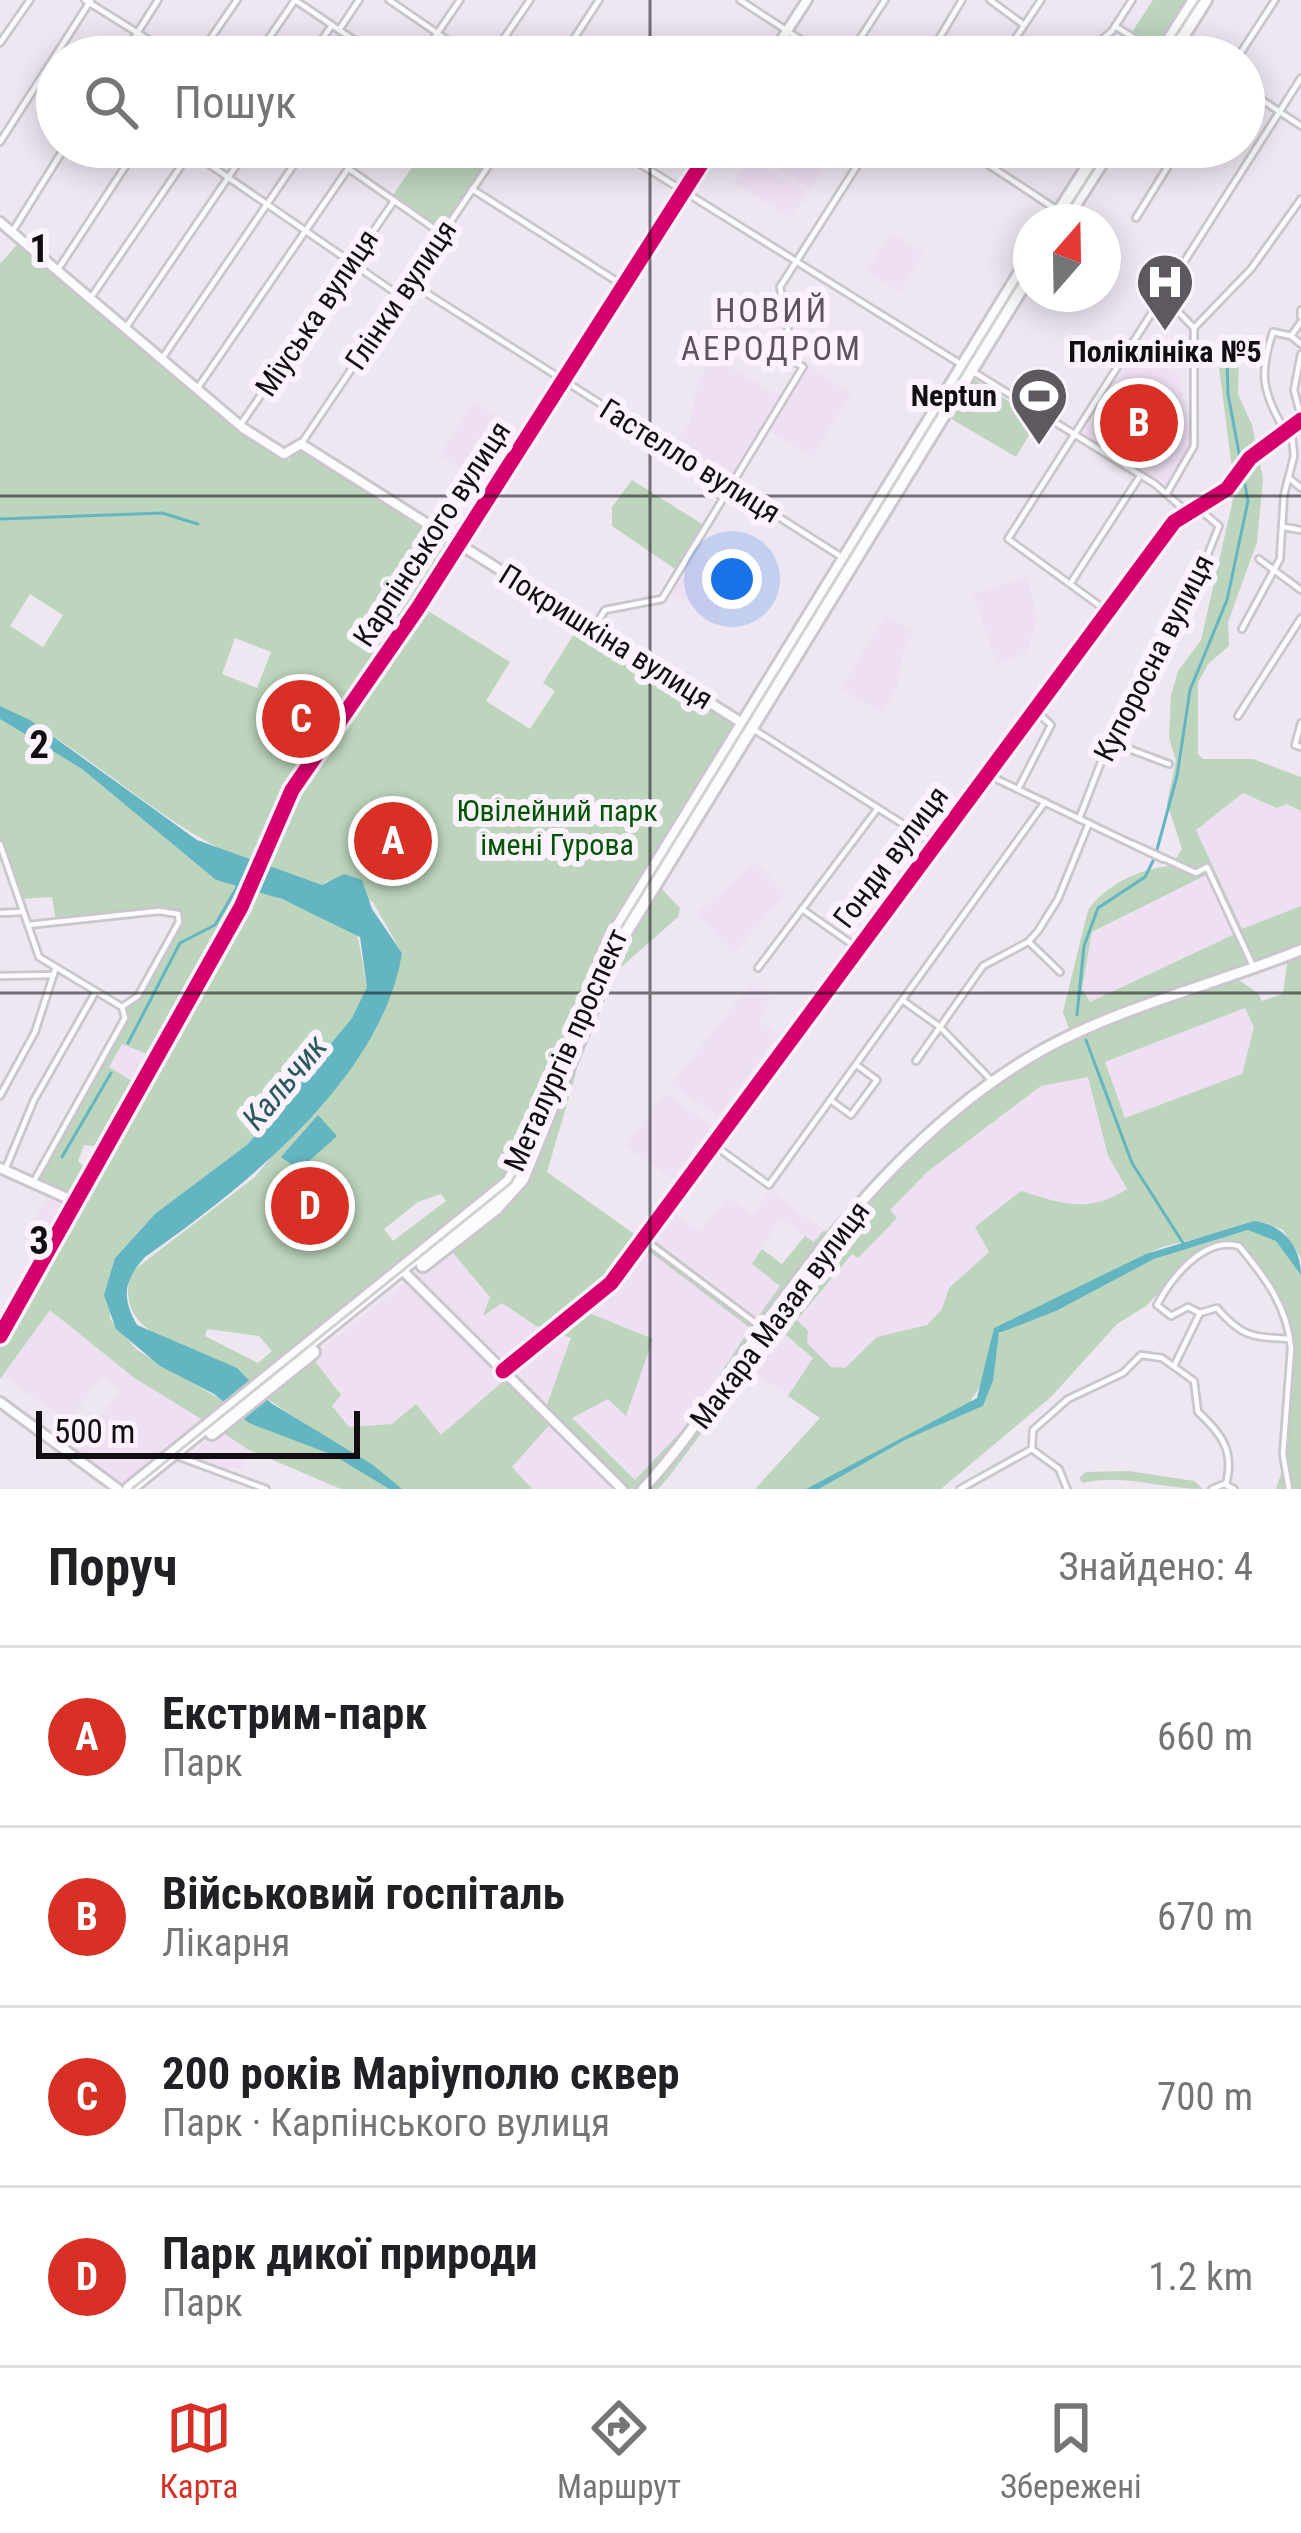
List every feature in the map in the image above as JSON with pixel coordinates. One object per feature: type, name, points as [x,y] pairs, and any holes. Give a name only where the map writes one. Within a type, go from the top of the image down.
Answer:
[{"type":"main road","points":[[1175,36],[1196,0]]},
{"type":"main road","points":[[1178,36],[1205,0]]},
{"type":"main road","points":[[1069,204],[1089,168]]},
{"type":"main road","points":[[1071,204],[1097,168]]},
{"type":"main road","name":"Металургів проспект","points":[[140,1489],[270,1380],[496,1208],[522,1179],[614,953],[746,725],[1013,286]]},
{"type":"main road","name":"Металургів проспект","points":[[964,367],[1013,298]]},
{"type":"main road","name":"Макара Мазая вулиця","points":[[643,1489],[691,1431],[762,1328],[901,1161],[994,1083],[1071,1036],[1301,950]]},
{"type":"main road","name":"Металургів проспект","points":[[129,1489],[177,1456]]},
{"type":"street","points":[[0,44],[30,0]]},
{"type":"street","points":[[135,36],[158,0]]},
{"type":"street","points":[[212,36],[237,0]]},
{"type":"street","points":[[270,36],[295,0],[346,36]]},
{"type":"street","points":[[339,30],[359,0]]},
{"type":"street","points":[[389,0],[441,36]]},
{"type":"street","points":[[435,36],[460,0]]},
{"type":"street","points":[[505,36],[530,0]]},
{"type":"street","points":[[576,36],[599,0]]},
{"type":"street","points":[[740,0],[795,36]]},
{"type":"street","points":[[784,36],[807,0]]},
{"type":"street","points":[[862,36],[885,0]]},
{"type":"street","points":[[941,36],[962,0]]},
{"type":"street","points":[[990,0],[1024,25]]},
{"type":"street","points":[[1017,36],[1041,0]]},
{"type":"street","points":[[1104,36],[1132,0]]},
{"type":"street","points":[[1252,36],[1275,0]]},
{"type":"street","points":[[66,36],[88,1],[142,36]]},
{"type":"street","points":[[324,36],[332,25]]},
{"type":"street","points":[[1115,26],[1131,36]]},
{"type":"street","points":[[1265,134],[1301,78]]},
{"type":"street","points":[[0,142],[36,84]]},
{"type":"street","points":[[1265,102],[1301,126]]},
{"type":"street","points":[[12,232],[52,168]]},
{"type":"street","points":[[57,271],[125,168]]},
{"type":"street","points":[[90,300],[177,168]]},
{"type":"street","points":[[215,168],[400,296]]},
{"type":"street","points":[[124,330],[235,168]]},
{"type":"street","points":[[160,362],[292,168]]},
{"type":"street","name":"Глінки вулиця","points":[[301,444],[487,168]]},
{"type":"street","points":[[647,168],[1167,493],[1187,512],[1227,489],[1250,458],[1301,418],[1294,390],[1301,354]]},
{"type":"street","name":"Карпінського вулиця","points":[[0,1336],[248,891],[292,790],[460,544],[699,168]]},
{"type":"street","points":[[593,628],[605,610],[662,599],[803,367],[776,350],[788,330],[780,287],[856,168]]},
{"type":"street","points":[[991,168],[1041,204]]},
{"type":"street","points":[[1136,218],[1167,168]]},
{"type":"street","points":[[1107,610],[1008,539],[1244,168]]},
{"type":"street","points":[[196,391],[349,169]]},
{"type":"street","name":"Міуська вулиця","points":[[349,169],[442,234]]},
{"type":"street","points":[[472,189],[624,286]]},
{"type":"street","points":[[1194,328],[1252,269],[1301,199]]},
{"type":"street","name":"Міуська вулиця","points":[[240,426],[394,201]]},
{"type":"street","name":"Покришкіна вулиця","points":[[0,222],[240,426],[284,454],[301,444],[936,845]]},
{"type":"street","name":"Гастелло вулиця","points":[[409,282],[846,560]]},
{"type":"street","points":[[1163,296],[1194,328],[1194,446],[1167,493]]},
{"type":"street","points":[[1291,336],[1301,317]]},
{"type":"street","points":[[1242,629],[1274,571],[1294,456],[1287,427],[1263,391],[1262,371],[1273,332],[1301,344]]},
{"type":"street","points":[[1072,581],[1140,476]]},
{"type":"street","points":[[1288,478],[1301,488]]},
{"type":"street","name":"Купоросна вулиця","points":[[1079,819],[1108,741],[1187,607],[1220,526],[1197,507]]},
{"type":"street","name":"Гонди вулиця","points":[[503,1371],[562,1328],[611,1282],[1107,610],[1187,512]]},
{"type":"street","points":[[1284,527],[1301,530]]},
{"type":"street","points":[[1259,559],[1301,590]]},
{"type":"street","points":[[1238,716],[1301,618]]},
{"type":"street","points":[[1018,789],[1051,724],[1034,709]]},
{"type":"street","points":[[1298,746],[1301,723]]},
{"type":"street","points":[[1108,741],[1169,764]]},
{"type":"street","points":[[986,774],[1156,856],[1196,873],[1207,868],[1254,968]]},
{"type":"street","points":[[711,1143],[770,1185],[1045,802]]},
{"type":"street","points":[[758,968],[878,808]]},
{"type":"street","points":[[916,1060],[974,975],[994,958],[1028,942],[1058,899],[1089,824]]},
{"type":"street","points":[[1,847],[34,950],[54,973],[122,1007],[125,1018],[34,1182]]},
{"type":"street","points":[[802,909],[856,946]]},
{"type":"street","points":[[28,926],[159,911],[178,914],[179,922],[143,989],[122,1007]]},
{"type":"street","points":[[0,914],[23,912]]},
{"type":"street","points":[[1028,942],[1060,972]]},
{"type":"street","points":[[0,976],[54,973]]},
{"type":"street","points":[[0,1096],[35,1031],[54,973]]},
{"type":"street","points":[[76,1202],[3,1169],[34,1100],[96,992]]},
{"type":"street","points":[[905,1002],[940,1028],[994,1083]]},
{"type":"street","points":[[832,1101],[850,1115],[877,1080],[858,1066]]},
{"type":"street","points":[[0,1073],[9,1077]]},
{"type":"street","points":[[642,1238],[762,1328]]},
{"type":"street","points":[[1289,1489],[1282,1454],[1290,1340],[1282,1305],[1236,1245],[1201,1253],[1157,1307],[1171,1316],[1188,1307],[1200,1312],[1219,1308],[1229,1325],[1242,1332],[1290,1340]]},
{"type":"street","points":[[405,1274],[622,1489]]},
{"type":"street","points":[[1174,1367],[1200,1312]]},
{"type":"street","points":[[1032,1449],[1033,1430],[1068,1399],[1124,1373],[1145,1354],[1194,1381],[1199,1415],[1225,1443],[1226,1484]]},
{"type":"street","points":[[0,1402],[118,1489]]},
{"type":"street","points":[[960,1489],[1032,1449]]},
{"type":"street","points":[[1032,1449],[1059,1469],[1067,1489]]},
{"type":"street","points":[[177,1456],[266,1489]]},
{"type":"street","points":[[1212,1489],[1226,1484]]},
{"type":"street","points":[[1226,1484],[1234,1489]]},
{"type":"shaded area","points":[[744,168],[766,168],[807,193],[791,218],[734,183]]},
{"type":"shaded area","points":[[777,168],[823,168],[810,189]]},
{"type":"shaded area","points":[[891,233],[924,253],[899,292],[866,271]]},
{"type":"shaded area","points":[[1136,349],[1180,377],[1191,444],[1167,484],[1083,433]]},
{"type":"shaded area","points":[[713,356],[780,397],[730,476],[677,442],[690,421],[698,381]]},
{"type":"shaded area","points":[[809,367],[851,393],[812,457],[769,431]]},
{"type":"shaded area","points":[[473,402],[522,433],[488,486],[440,455]]},
{"type":"shaded area","points":[[697,551],[740,578],[715,619],[671,592]]},
{"type":"shaded area","points":[[1028,576],[1036,619],[1027,653],[997,664],[973,594]]},
{"type":"shaded area","points":[[886,614],[914,632],[904,649],[896,690],[882,713],[841,688]]},
{"type":"shaded area","points":[[1243,792],[1277,808],[1287,804],[1301,811],[1301,906],[1242,929],[1196,830]]},
{"type":"shaded area","points":[[756,862],[786,895],[733,953],[696,914]]},
{"type":"shaded area","points":[[1207,874],[1236,934],[1090,1003],[1082,989],[1092,933]]},
{"type":"shaded area","points":[[751,984],[767,991],[769,1003],[759,1020],[778,1035],[717,1117],[671,1084]]},
{"type":"shaded area","points":[[1246,1008],[1254,1027],[1242,1074],[1125,1119],[1105,1063]]},
{"type":"shaded area","points":[[122,1043],[155,1057],[135,1093],[108,1067]]},
{"type":"shaded area","points":[[1088,1076],[1108,1156],[1127,1188],[1102,1205],[1063,1204],[1021,1191],[990,1252],[949,1288],[942,1309],[927,1325],[877,1337],[845,1368],[831,1367],[807,1343],[808,1331],[797,1320],[809,1301],[852,1253],[857,1258],[896,1218],[889,1211],[927,1172],[1042,1086]]},
{"type":"shaded area","points":[[665,1093],[711,1126],[673,1179],[626,1146]]},
{"type":"shaded area","points":[[51,1191],[73,1202],[46,1251],[24,1238]]},
{"type":"shaded area","points":[[770,1191],[824,1230],[814,1243],[780,1218],[752,1264],[780,1286],[757,1318],[650,1237],[669,1210],[700,1231],[727,1197],[752,1215]]},
{"type":"shaded area","points":[[641,1245],[750,1328],[689,1423],[635,1481],[572,1418],[609,1399],[626,1414],[653,1339],[588,1314]]},
{"type":"shaded area","points":[[449,1248],[572,1338],[545,1410],[411,1278]]},
{"type":"shaded area","points":[[408,1280],[507,1378],[441,1435],[392,1424],[349,1427],[332,1406],[341,1394],[312,1357]]},
{"type":"shaded area","points":[[50,1310],[133,1377],[206,1422],[124,1489],[37,1426],[49,1408],[37,1400],[26,1412],[30,1421],[0,1400],[0,1395],[25,1412],[36,1399],[5,1376],[0,1379]],"holes":[[[102,1376],[120,1390],[76,1449],[41,1423],[51,1409],[68,1421]]]},
{"type":"shaded area","points":[[774,1314],[784,1321],[786,1335],[814,1358],[788,1396],[740,1363]]},
{"type":"shaded area","points":[[551,1423],[619,1489],[532,1489],[511,1467]]},
{"type":"shaded area","points":[[220,1431],[249,1450],[242,1469],[226,1468],[219,1475],[184,1460]]},
{"type":"green space","points":[[1153,0],[1185,0],[1161,36],[1130,35]]},
{"type":"green space","points":[[412,168],[485,168],[442,232],[351,169],[393,195]]},
{"type":"green space","points":[[21,240],[289,461],[301,444],[459,544],[292,790],[257,865],[189,831],[65,744],[0,706],[0,264]],"holes":[[[30,594],[63,615],[43,647],[10,626]],[[235,638],[271,652],[257,688],[222,674]]]},
{"type":"green space","points":[[1229,338],[1239,349],[1238,394],[1252,425],[1263,479],[1257,542],[1228,622],[1229,646],[1208,664],[1198,683],[1198,754],[1203,759],[1253,759],[1301,777],[1301,811],[1287,804],[1277,808],[1243,793],[1196,830],[1242,929],[1301,906],[1301,949],[1071,1034],[1063,1012],[1088,910],[1125,879],[1171,866],[1182,849],[1167,803],[1176,761],[1169,738],[1171,696],[1178,671],[1201,640],[1235,491],[1218,360],[1221,343]],"holes":[[[1206,875],[1235,934],[1090,1002],[1082,989],[1092,932]]]},
{"type":"green space","points":[[974,379],[1038,420],[1016,457],[950,418]]},
{"type":"green space","points":[[632,480],[702,524],[675,569],[612,526],[612,507]]},
{"type":"green space","name":"Ювілейний парк імені Гурова","points":[[422,607],[510,662],[486,701],[530,729],[555,691],[543,683],[581,623],[739,723],[608,939],[512,1173],[252,1384],[213,1359],[150,1331],[136,1317],[129,1298],[130,1273],[255,1177],[377,1027],[402,953],[373,902],[327,881],[322,885],[260,867],[286,805]],"holes":[[[441,1194],[446,1201],[393,1241],[384,1229],[418,1202]],[[207,1329],[259,1336],[272,1351],[258,1363],[205,1336]]]},
{"type":"green space","points":[[0,719],[82,769],[216,880],[248,887],[155,1057],[122,1044],[109,1067],[132,1081],[135,1093],[105,1147],[84,1145],[78,1161],[90,1173],[75,1199],[35,1180],[125,1018],[122,1007],[132,1002],[179,923],[178,914],[167,911],[56,922],[52,897],[21,899],[0,844]]},
{"type":"green space","points":[[252,887],[357,932],[367,987],[352,1018],[248,1144],[156,1213],[115,1258],[110,1319],[137,1350],[228,1404],[206,1422],[133,1377],[50,1310],[0,1379],[0,1340]]},
{"type":"green space","points":[[660,887],[680,908],[678,917],[621,967],[617,962]]},
{"type":"green space","points":[[1301,952],[1301,1258],[1283,1230],[1263,1222],[1162,1247],[994,1328],[983,1382],[967,1406],[806,1489],[755,1489],[820,1418],[788,1396],[813,1358],[786,1335],[784,1321],[774,1314],[858,1212],[918,1149],[1021,1066],[1098,1027],[1234,977],[1262,1001],[1283,994],[1288,957]],"holes":[[[1245,1008],[1254,1027],[1242,1074],[1125,1118],[1105,1062]],[[1088,1077],[1108,1156],[1127,1189],[1087,1204],[1063,1203],[1021,1191],[975,1227],[989,1252],[949,1288],[942,1309],[927,1325],[877,1337],[845,1368],[831,1367],[807,1343],[808,1331],[797,1320],[852,1254],[858,1258],[897,1218],[890,1210],[927,1172],[1041,1086]]]},
{"type":"green space","points":[[571,1071],[576,1073],[547,1172],[640,1238],[650,1237],[757,1318],[780,1286],[752,1264],[762,1249],[782,1264],[805,1236],[814,1242],[824,1230],[833,1237],[641,1489],[625,1489],[545,1410],[571,1338],[536,1326],[502,1303],[483,1316],[490,1297],[449,1248],[534,1163]],"holes":[[[642,1246],[750,1328],[689,1423],[635,1480],[572,1418],[608,1399],[626,1416],[653,1339],[589,1313]]]},
{"type":"green space","points":[[1249,1230],[1277,1241],[1301,1275],[1301,1489],[1276,1489],[1285,1461],[1293,1340],[1283,1304],[1243,1248],[1225,1242],[1195,1255],[1146,1306],[1117,1324],[1052,1396],[941,1489],[819,1489],[905,1440],[983,1406],[993,1381],[995,1339],[1005,1328],[1056,1311],[1154,1259]]},
{"type":"green space","points":[[312,1357],[341,1395],[332,1406],[349,1427],[392,1424],[416,1404],[441,1435],[507,1378],[551,1423],[512,1467],[532,1489],[402,1489],[263,1396]]},
{"type":"green space","points":[[740,1363],[749,1369],[668,1478],[658,1489],[645,1489]]},
{"type":"green space","points":[[239,1416],[333,1455],[389,1489],[341,1489],[249,1450],[220,1431]]},
{"type":"green space","points":[[1129,1471],[1194,1481],[1203,1489],[1113,1480],[1083,1483],[1079,1478],[1086,1472]]},
{"type":"water","points":[[0,706],[30,720],[197,840],[322,885],[344,874],[362,880],[372,909],[402,953],[389,999],[367,1044],[338,1086],[264,1164],[145,1257],[129,1281],[127,1297],[137,1325],[237,1368],[271,1403],[373,1465],[402,1489],[389,1489],[333,1455],[249,1423],[214,1394],[160,1366],[116,1329],[104,1295],[115,1258],[156,1213],[248,1144],[352,1018],[367,987],[360,937],[282,899],[216,880],[82,769],[0,719]]},
{"type":"water","points":[[318,1115],[337,1136],[299,1170],[281,1157]]},
{"type":"water","points":[[1254,1221],[1282,1232],[1298,1255],[1301,1275],[1276,1241],[1248,1230],[1154,1259],[1056,1311],[999,1333],[993,1381],[983,1406],[905,1440],[819,1489],[806,1489],[977,1398],[994,1328],[1146,1254]]},
{"type":"waterway","points":[[1077,1015],[1084,946],[1098,908],[1145,877],[1155,857],[1177,776],[1190,690],[1227,600],[1248,501],[1228,394],[1227,357]]},
{"type":"waterway","points":[[0,519],[162,513],[198,524]]},
{"type":"waterway","points":[[382,829],[370,841],[377,855],[415,845],[416,833],[394,816],[385,816],[383,827]]},
{"type":"waterway","points":[[128,1043],[180,943],[215,925],[240,882]]},
{"type":"waterway","points":[[1086,1040],[1132,1163],[1183,1243]]},
{"type":"waterway","points":[[62,1157],[111,1073]]},
{"type":"tram line","points":[[1176,36],[1199,0]]},
{"type":"tram line","points":[[1072,204],[1095,168]]},
{"type":"tram line","points":[[132,1489],[511,1183],[541,1128],[613,941],[1013,291]]},
{"type":"cycle path","points":[[0,1336],[241,907],[292,790],[418,608],[699,168]]},
{"type":"cycle path","points":[[503,1371],[611,1283],[1174,522],[1227,489],[1250,458],[1301,420]]},
{"type":"place","name":"Поліклініка №5","points":[[1165,333]]},
{"type":"place","name":"Військовий госпіталь","points":[[1139,423]]},
{"type":"place","name":"Neptun","points":[[1039,447]]},
{"type":"place","name":"200 років Маріуполю сквер","points":[[301,719]]},
{"type":"place","name":"Екстрим-парк","points":[[393,841]]},
{"type":"place","name":"Парк дикої природи","points":[[310,1206]]},
{"type":"district","name":"НОВИЙ АЕРОДРОМ","points":[[772,329]]},
{"type":"water label","name":"Кальчик","points":[[284,1082]]}]
